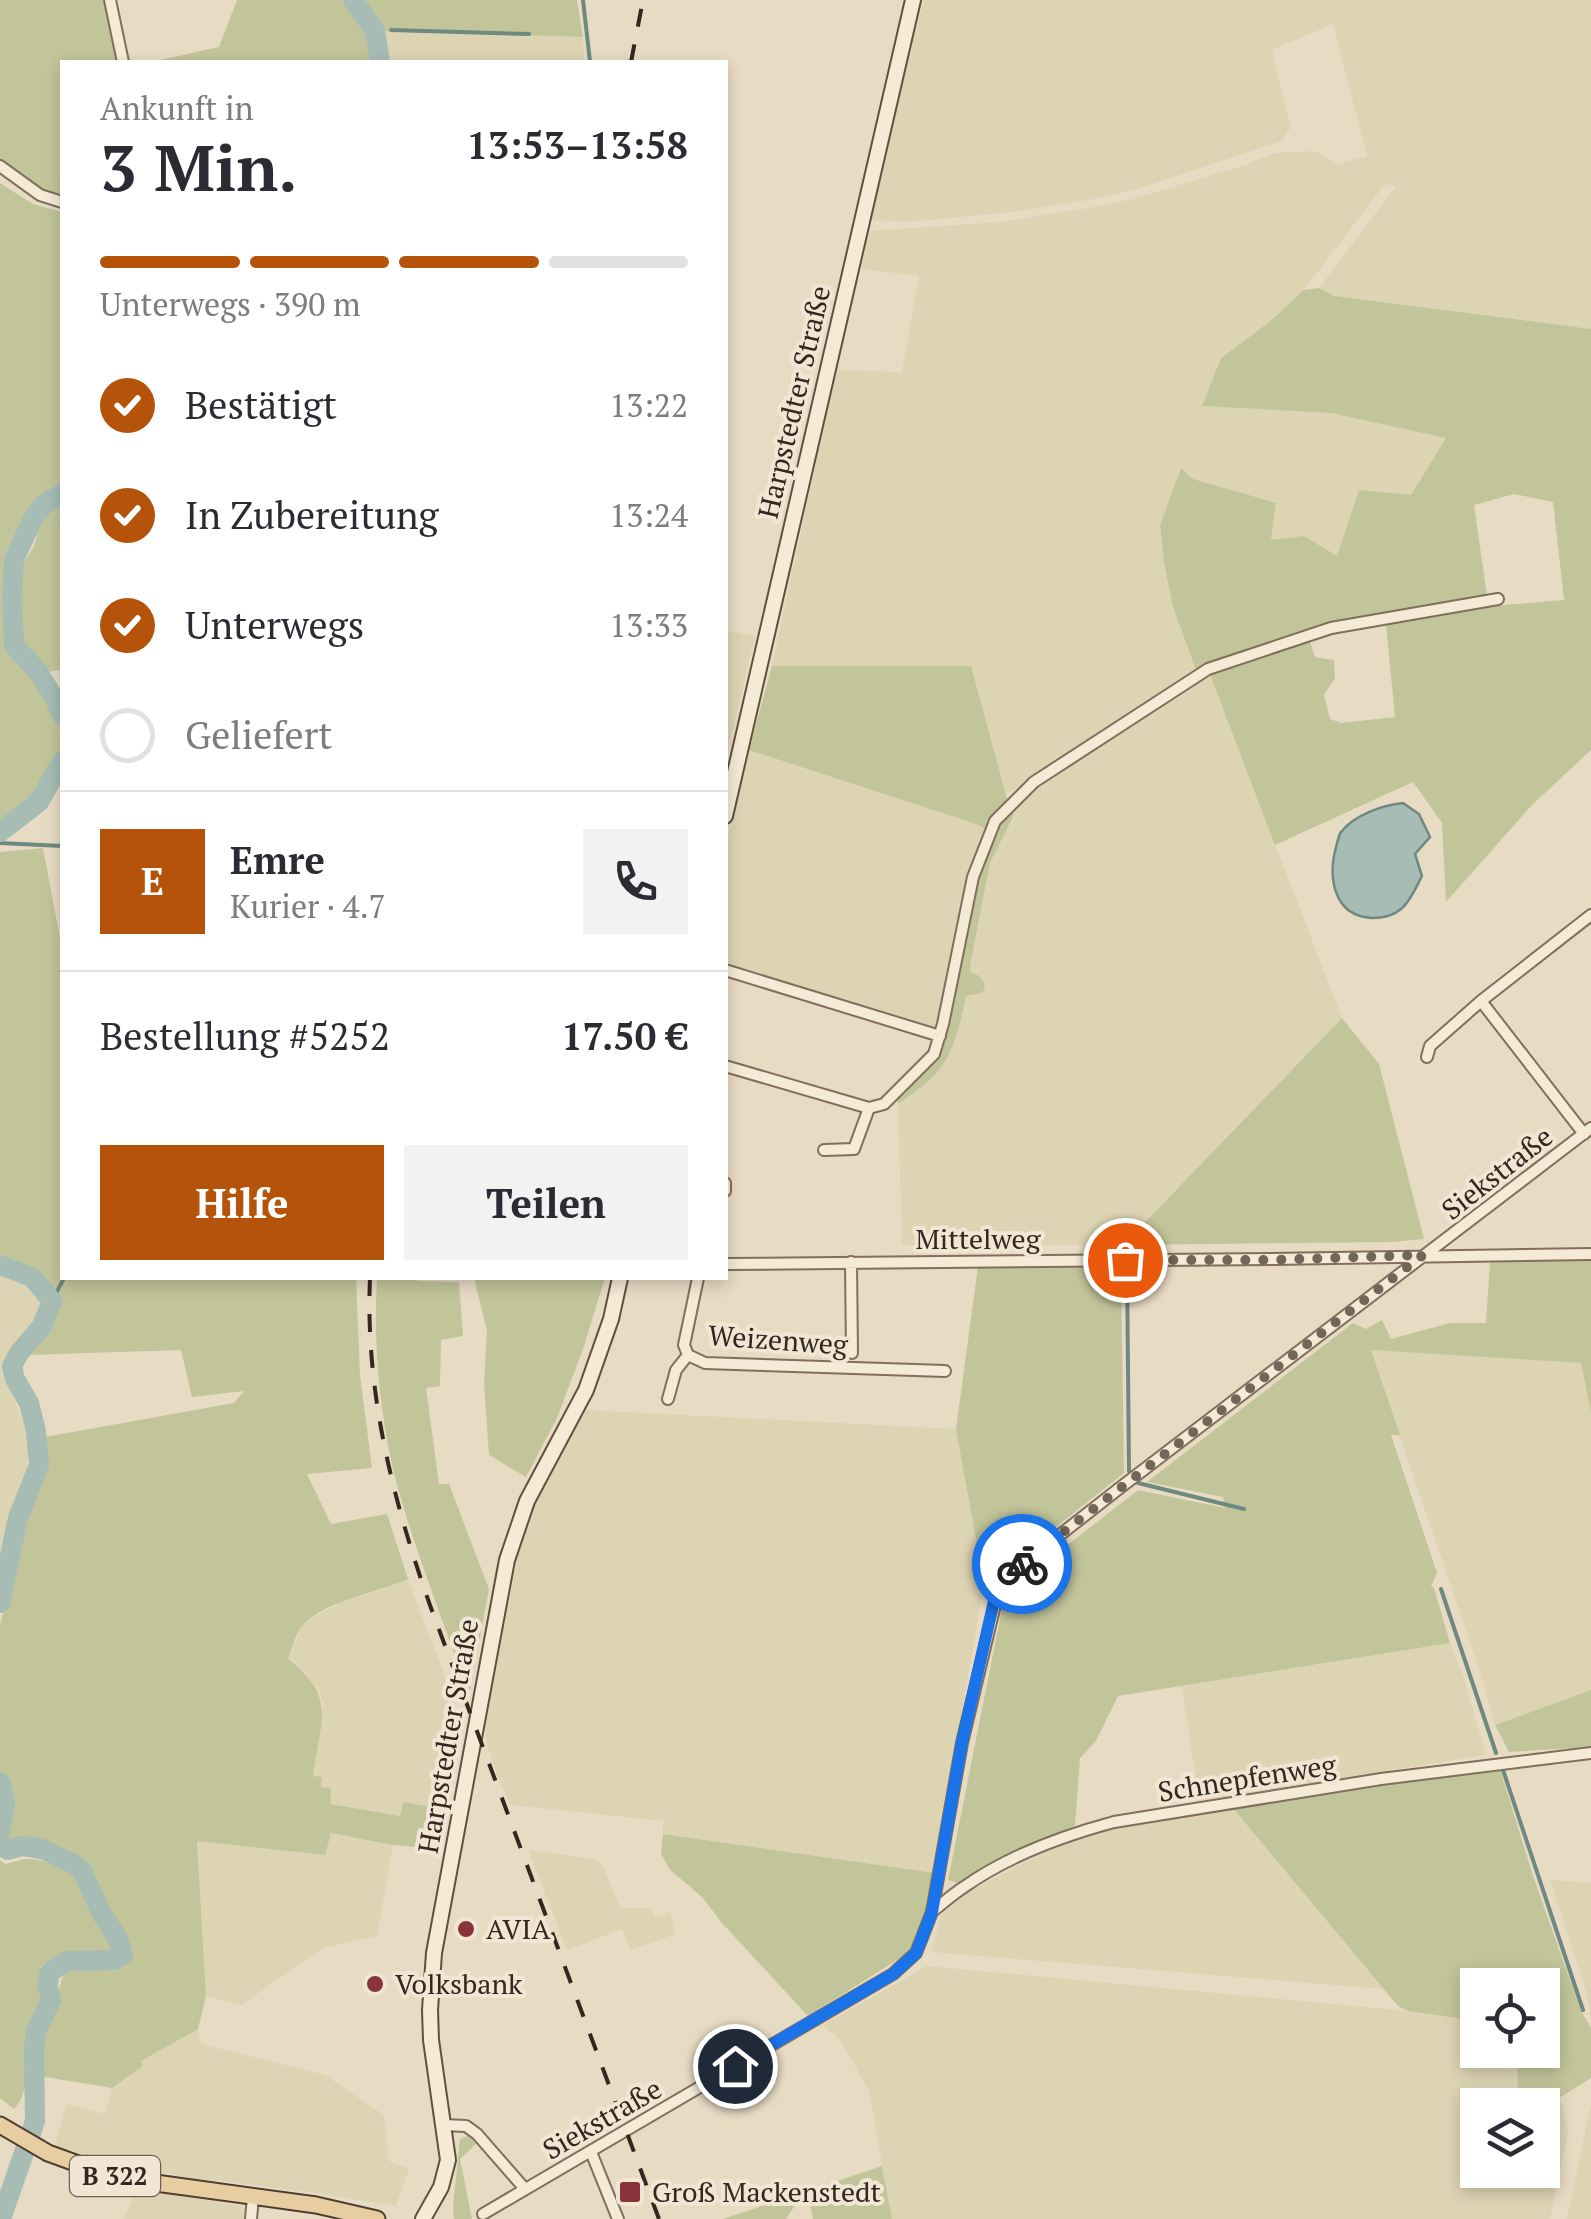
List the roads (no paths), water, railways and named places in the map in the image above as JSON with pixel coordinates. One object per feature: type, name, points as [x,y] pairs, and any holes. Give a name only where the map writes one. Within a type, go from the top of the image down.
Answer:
[{"type":"main road","name":"B 322","points":[[7,2129],[61,2159],[104,2173],[141,2182],[316,2205],[377,2219]]},
{"type":"street","points":[[110,0],[123,60]]},
{"type":"street","name":"Harpstedter Straße","points":[[728,803],[913,0]]},
{"type":"street","points":[[0,166],[40,195],[60,201]]},
{"type":"street","points":[[728,1067],[869,1108],[884,1104],[934,1054],[980,856],[995,821],[1034,782],[1208,669],[1330,628],[1498,599]]},
{"type":"street","points":[[1427,1057],[1430,1046],[1481,1001],[1591,914]]},
{"type":"street","points":[[728,971],[940,1036]]},
{"type":"street","points":[[1481,1001],[1587,1131]]},
{"type":"street","points":[[824,1150],[854,1149],[869,1108]]},
{"type":"street","name":"Siekstraße","points":[[482,2214],[893,1974],[916,1953],[932,1912],[962,1742],[1000,1584],[1120,1486],[1587,1131]]},
{"type":"street","name":"Mittelweg","points":[[728,1264],[1591,1254]]},
{"type":"street","points":[[850,1262],[852,1354]]},
{"type":"street","name":"Harpstedter Straße","points":[[423,2219],[441,2187],[448,2151],[431,2040],[431,1982],[500,1590],[526,1501],[586,1390],[620,1280]]},
{"type":"street","name":"Weizenweg","points":[[698,1280],[684,1337],[688,1355],[705,1363],[945,1371]]},
{"type":"street","points":[[668,1399],[676,1370],[688,1355]]},
{"type":"street","name":"Schnepfenweg","points":[[932,1912],[964,1886],[1032,1850],[1114,1822],[1361,1782],[1591,1753]]},
{"type":"street","name":"Siekstraße","points":[[444,2125],[466,2126],[477,2134],[525,2189]]},
{"type":"street","points":[[590,2152],[618,2219]]},
{"type":"street","points":[[251,2219],[253,2197]]},
{"type":"water","points":[[1403,803],[1419,814],[1430,837],[1415,854],[1422,876],[1398,911],[1380,918],[1359,916],[1341,903],[1336,893],[1333,870],[1340,835],[1361,816]]},
{"type":"waterway","points":[[353,0],[375,31],[380,60]]},
{"type":"waterway","points":[[583,0],[590,60]]},
{"type":"waterway","points":[[391,30],[529,34]]},
{"type":"waterway","points":[[60,495],[43,505],[32,521],[14,560],[12,597],[14,645],[38,672],[60,710]]},
{"type":"waterway","points":[[0,832],[39,802],[60,765]]},
{"type":"waterway","points":[[0,843],[60,846]]},
{"type":"waterway","points":[[0,1265],[32,1277],[52,1301],[42,1326],[12,1366],[29,1403],[39,1465],[18,1518],[0,1603]]},
{"type":"waterway","points":[[1127,1267],[1129,1471]]},
{"type":"waterway","points":[[52,1301],[63,1280]]},
{"type":"waterway","points":[[1138,1483],[1244,1509]]},
{"type":"waterway","points":[[1441,1589],[1496,1753]]},
{"type":"waterway","points":[[1502,1767],[1583,2010]]},
{"type":"waterway","points":[[0,1782],[5,1804],[0,1831]]},
{"type":"waterway","points":[[0,1839],[0,1845],[8,1850],[22,1846],[42,1849],[82,1871],[123,1955],[114,1960],[67,1961],[49,1973],[51,2000],[36,2032],[34,2049],[35,2121],[1,2219]]},
{"type":"railway","points":[[631,60],[643,0]]},
{"type":"railway","points":[[370,1280],[377,1404],[405,1527],[431,1608],[659,2219]]},
{"type":"place","name":"AVIA","points":[[466,1929]]},
{"type":"place","name":"Volksbank","points":[[375,1984]]},
{"type":"place","name":"Groß Mackenstedt","points":[[630,2192]]}]
